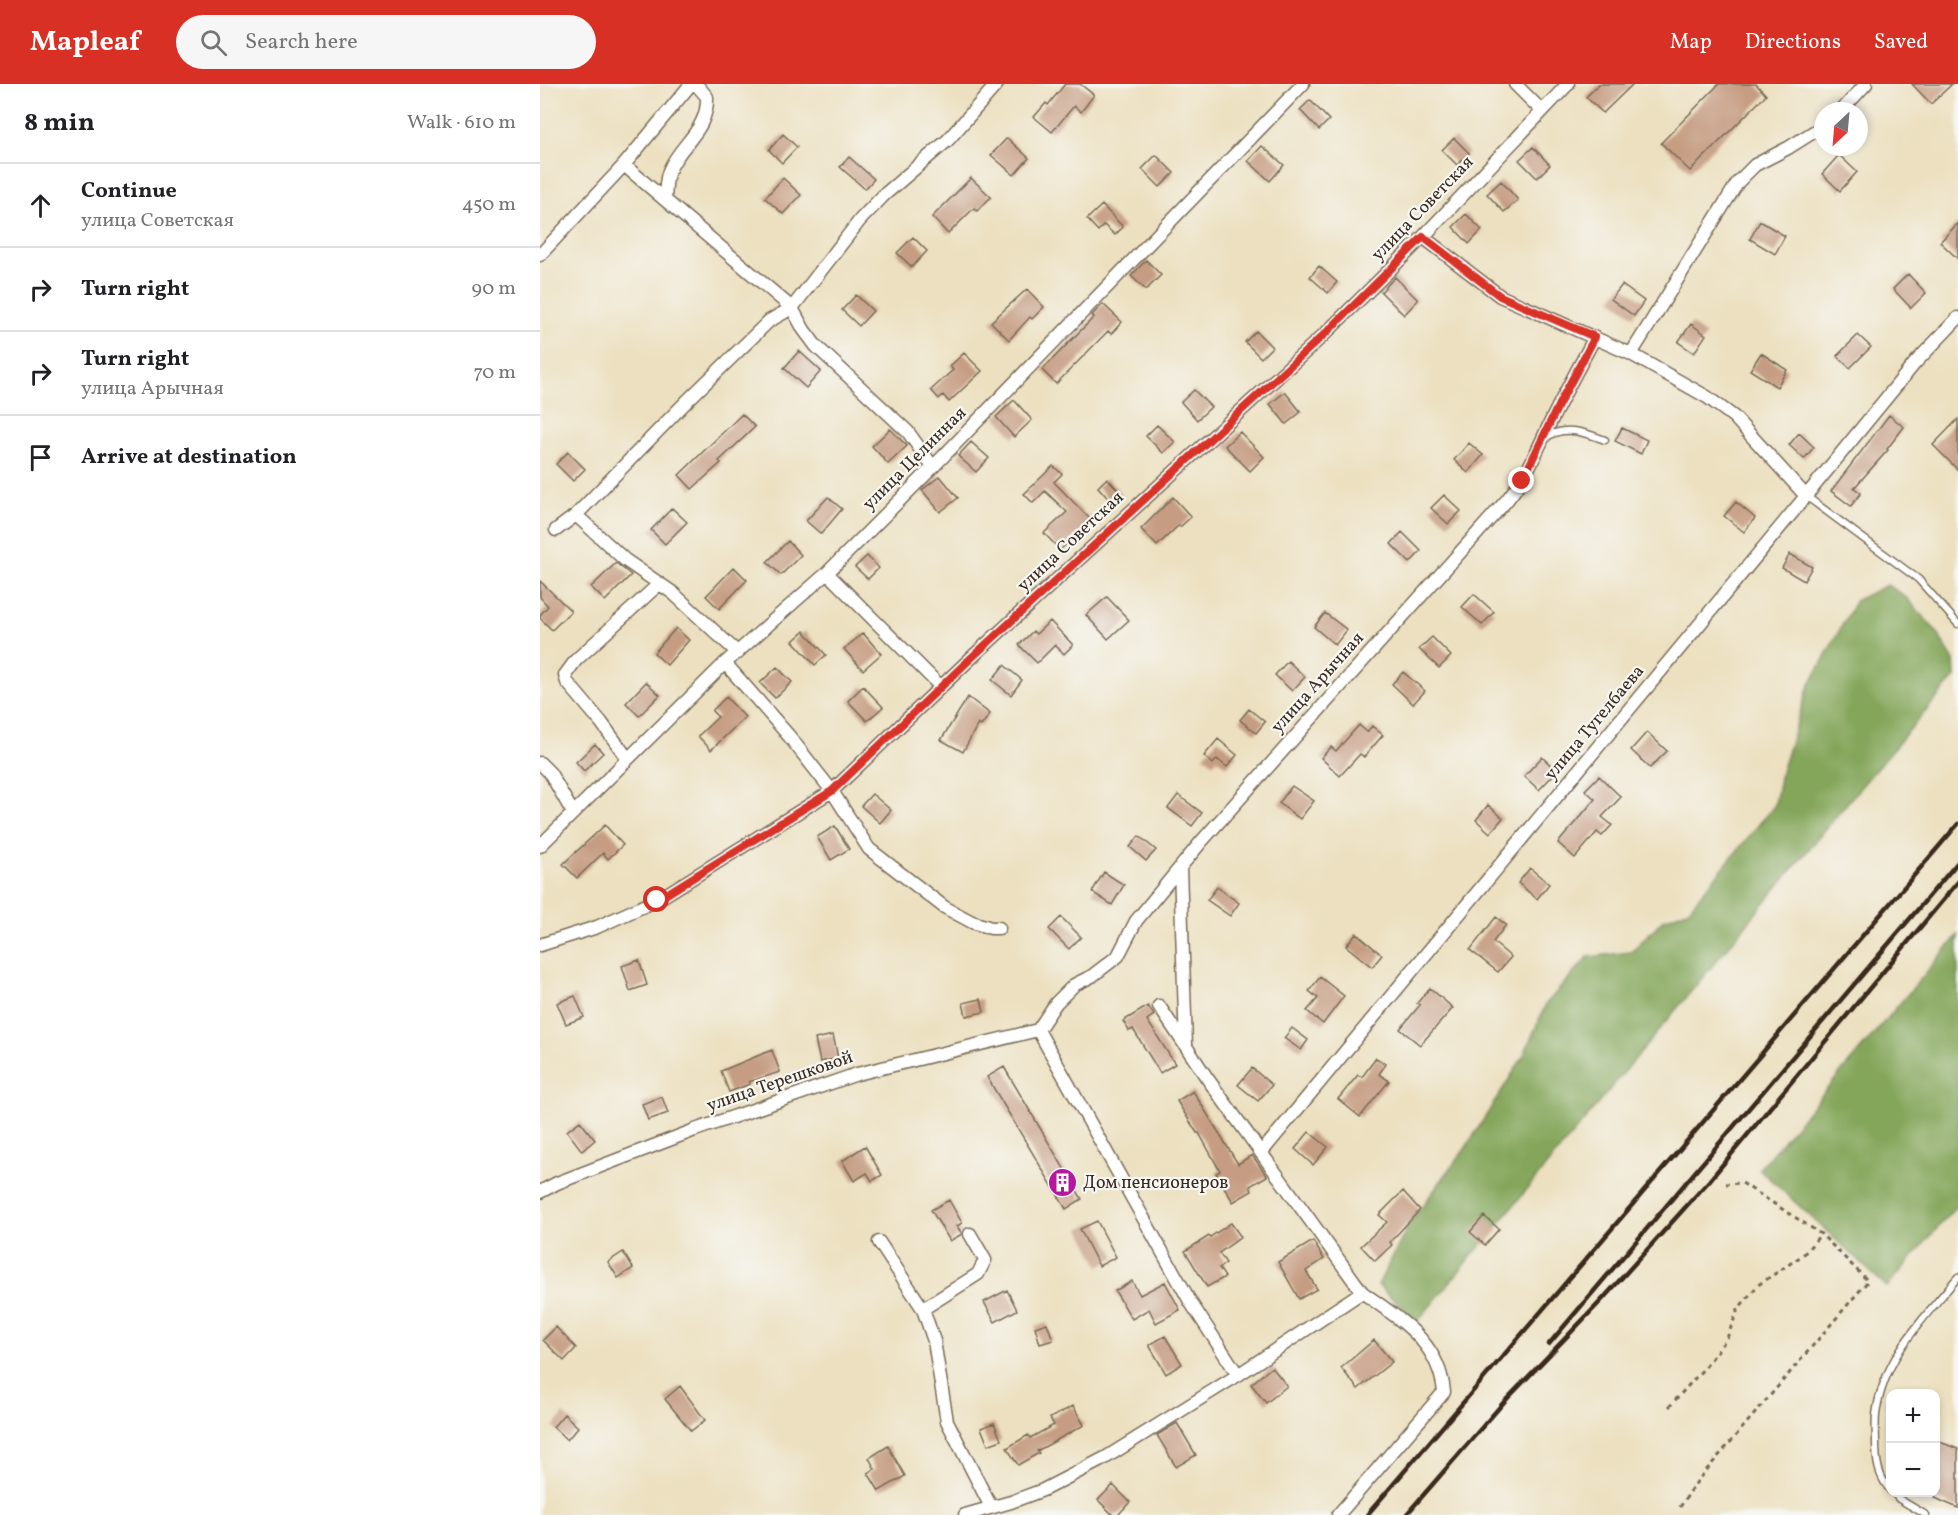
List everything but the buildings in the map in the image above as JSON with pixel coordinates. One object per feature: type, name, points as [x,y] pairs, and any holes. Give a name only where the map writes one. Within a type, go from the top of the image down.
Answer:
[{"type":"street","points":[[540,255],[624,165],[691,84]]},
{"type":"street","points":[[665,200],[667,174],[705,117],[707,97],[696,84]]},
{"type":"street","points":[[556,530],[576,515],[689,399],[770,321],[792,308],[860,220],[884,195],[948,140],[997,84]]},
{"type":"street","name":"улица Целинная","points":[[540,846],[725,663],[827,573],[933,467],[1303,84]]},
{"type":"street","points":[[1515,84],[1542,111]]},
{"type":"street","name":"улица Советская","points":[[540,945],[597,927],[657,900],[832,791],[941,687],[1328,331],[1423,237],[1568,84]]},
{"type":"street","points":[[1849,102],[1866,84]]},
{"type":"street","points":[[1631,354],[1738,182],[1755,165],[1814,132]]},
{"type":"street","points":[[624,165],[792,308],[816,346],[908,432],[933,467]]},
{"type":"street","points":[[1423,237],[1500,296],[1631,354],[1707,397],[1734,417],[1806,496]]},
{"type":"street","name":"улица Тугелбаева","points":[[1261,1153],[1915,363],[1958,318]]},
{"type":"street","name":"улица Арычная","points":[[1038,1030],[1056,1003],[1074,985],[1092,976],[1118,956],[1136,921],[1180,868],[1507,500],[1533,463],[1541,441],[1595,337]]},
{"type":"street","points":[[576,515],[625,560],[673,592],[738,653]]},
{"type":"street","points":[[827,573],[941,687]]},
{"type":"street","points":[[628,759],[567,682],[565,675],[576,660],[659,584]]},
{"type":"street","points":[[725,663],[789,736],[832,791],[869,849],[944,907],[972,922],[999,928]]},
{"type":"street","points":[[540,763],[545,776],[573,813]]},
{"type":"street","points":[[1180,868],[1186,1046]]},
{"type":"street","points":[[1159,1006],[1261,1153],[1362,1292],[1407,1325],[1423,1340],[1436,1358],[1443,1377],[1444,1392],[1338,1515]]},
{"type":"street","points":[[1038,1030],[1191,1303],[1238,1375]]},
{"type":"street","name":"улица Терешковой","points":[[540,1192],[557,1183],[695,1130],[857,1074],[1038,1030]]},
{"type":"street","points":[[923,1309],[978,1274],[984,1260],[970,1234]]},
{"type":"street","points":[[879,1242],[923,1309],[934,1341],[947,1421],[991,1508]]},
{"type":"street","points":[[965,1515],[1043,1490],[1105,1458],[1238,1375],[1362,1292]]},
{"type":"lane","points":[[1541,441],[1550,434],[1569,430],[1605,440]]},
{"type":"lane","points":[[1806,496],[1918,579],[1958,624]]},
{"type":"lane","points":[[1886,1484],[1882,1480],[1876,1457],[1876,1415],[1883,1387],[1897,1352],[1958,1277]]},
{"type":"lane","points":[[1897,1497],[1926,1515]]},
{"type":"path","points":[[1680,1507],[1698,1480],[1868,1281],[1821,1234],[1742,1183],[1726,1184]]},
{"type":"path","points":[[1669,1407],[1706,1366],[1727,1338],[1738,1309],[1758,1286],[1803,1255],[1821,1234]]},
{"type":"green space","points":[[1887,585],[1905,596],[1936,631],[1954,661],[1955,677],[1853,796],[1417,1322],[1378,1285],[1410,1223],[1467,1146],[1523,1057],[1546,1004],[1588,957],[1631,952],[1663,920],[1689,909],[1775,805],[1781,772],[1808,688],[1856,600]]},
{"type":"green space","points":[[1958,935],[1958,1204],[1887,1287],[1759,1169]]},
{"type":"railway","points":[[1367,1515],[1958,824]]},
{"type":"railway","points":[[1549,1344],[1958,862]]},
{"type":"railway","points":[[1406,1515],[1504,1402],[1600,1302],[1709,1181],[1958,882]]},
{"type":"place","name":"Дом пенсионеров","points":[[1062,1183]]},
{"type":"route","points":[[657,900],[832,791],[969,660],[1328,331],[1423,237],[1463,270],[1500,296],[1595,337],[1559,404],[1533,463],[1522,481]]}]
